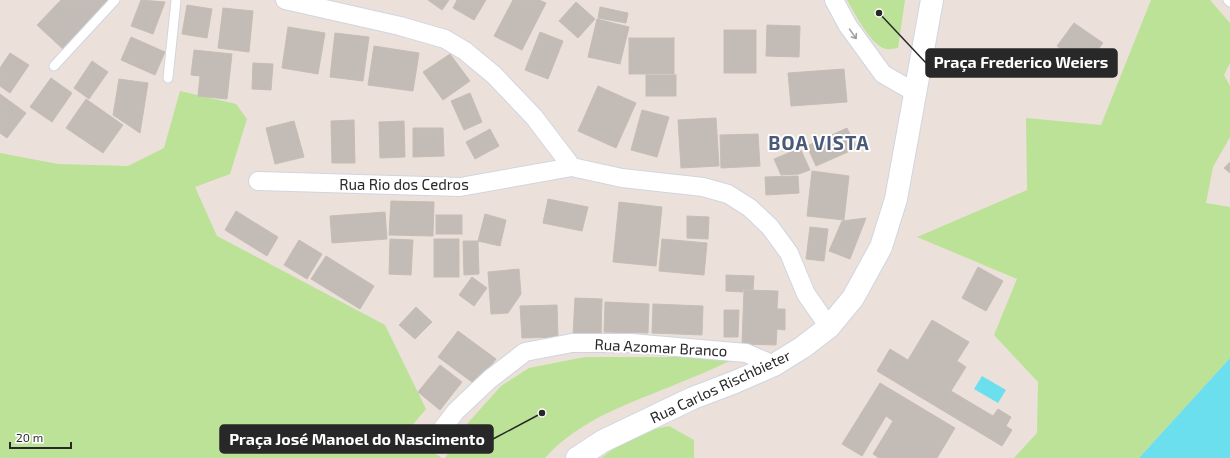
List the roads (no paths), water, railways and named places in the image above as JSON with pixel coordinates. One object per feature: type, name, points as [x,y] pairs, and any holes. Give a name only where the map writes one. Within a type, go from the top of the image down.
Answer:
[{"type":"street","points":[[285,0],[400,26],[445,39],[465,51],[494,75],[534,117],[572,167],[622,178],[703,187],[728,194],[750,208],[770,227],[789,253],[806,294],[829,327]]},
{"type":"street","points":[[834,0],[848,26],[883,74],[916,94]]},
{"type":"street","name":"Rua Carlos Rischbieter","points":[[577,458],[603,441],[693,398],[774,365],[803,347],[829,327],[854,298],[881,247],[896,199],[932,0]]},
{"type":"street","name":"Rua Rio dos Cedros","points":[[258,182],[460,187],[572,167]]},
{"type":"street","name":"Rua Azomar Branco","points":[[436,437],[462,406],[490,380],[525,352],[572,343],[631,343],[746,353],[774,365]]},
{"type":"lane","points":[[54,66],[115,0]]},
{"type":"lane","points":[[168,78],[176,0]]},
{"type":"water","points":[[1230,358],[1230,458],[1139,458]]},
{"type":"water","points":[[982,376],[1006,390],[998,403],[974,389]]},
{"type":"place","name":"Praça Frederico Weiers","points":[[879,13]]},
{"type":"place","name":"Praça José Manoel do Nascimento","points":[[542,413]]},
{"type":"district","name":"BOA VISTA","points":[[819,142]]}]
